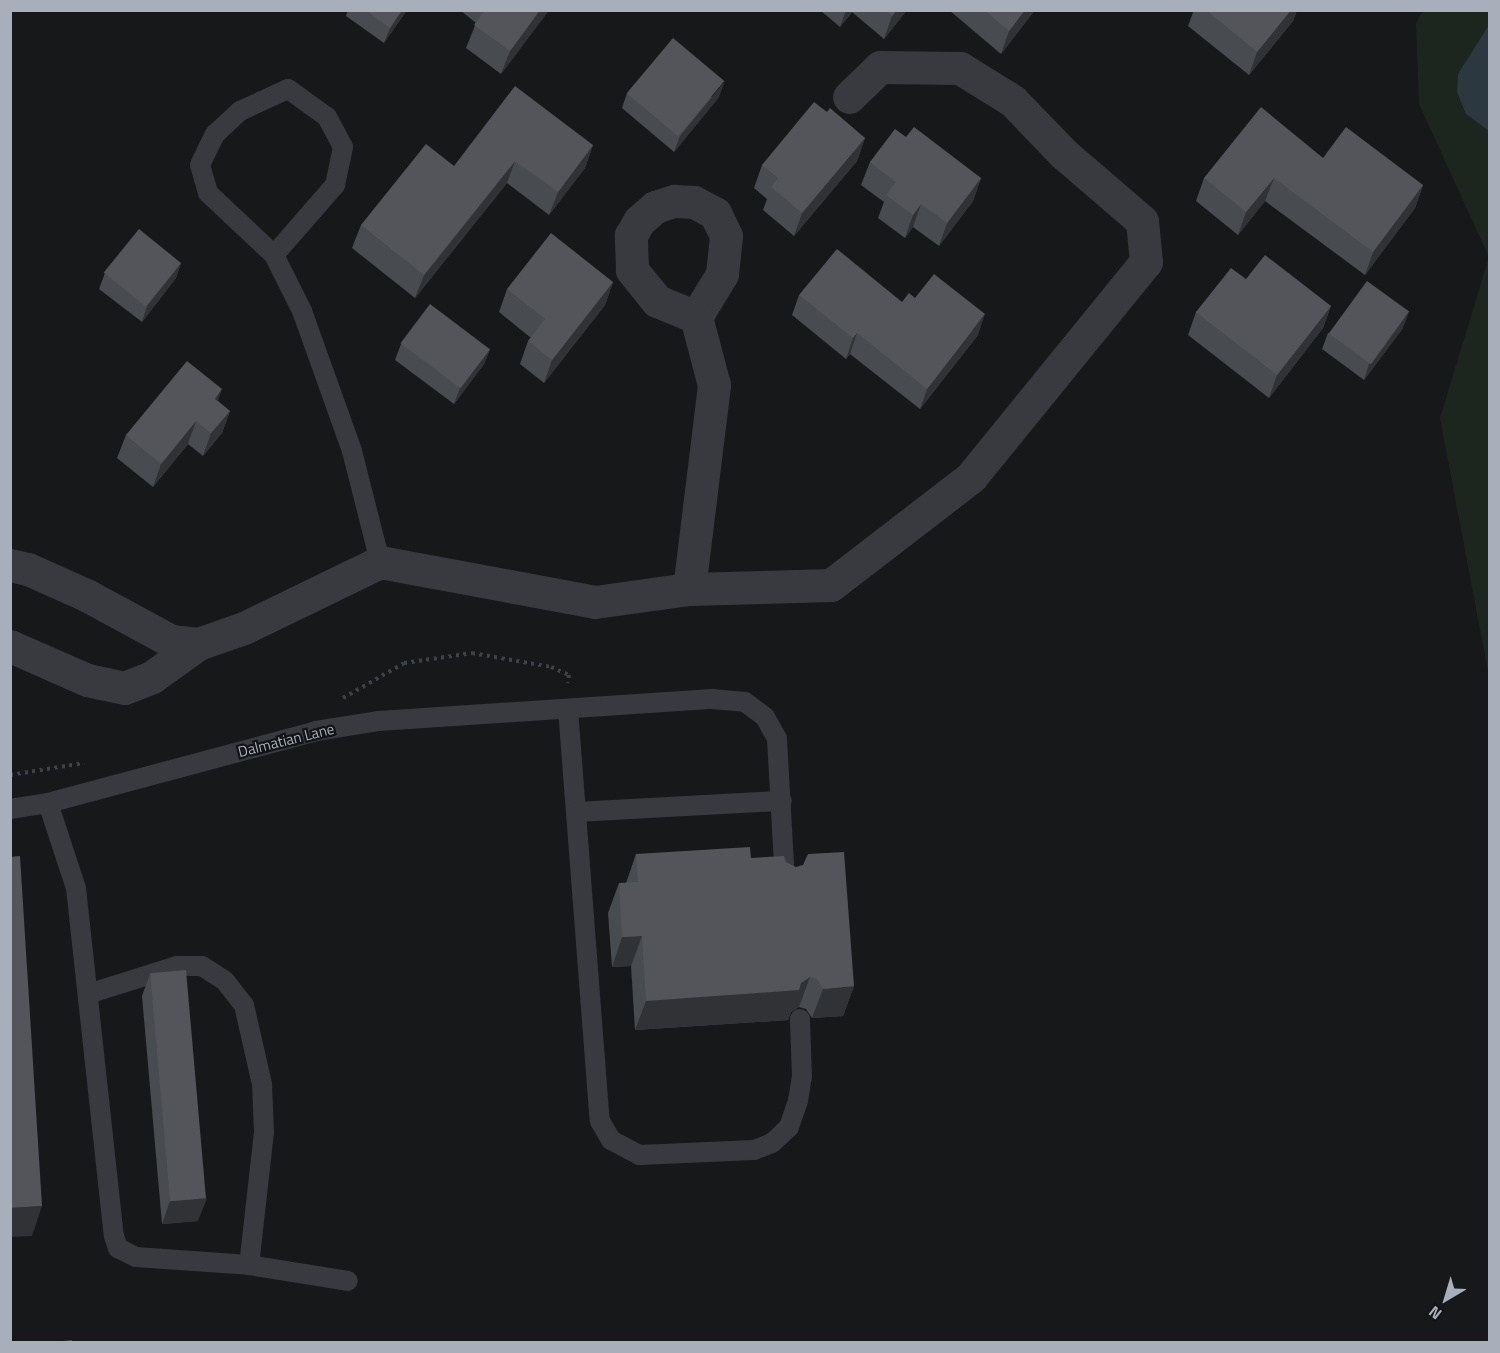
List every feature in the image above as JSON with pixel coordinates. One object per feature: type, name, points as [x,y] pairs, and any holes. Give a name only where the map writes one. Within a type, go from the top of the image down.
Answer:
[{"type":"street","points":[[10,646],[87,680],[124,688],[152,677],[198,644],[244,627],[380,562],[586,602],[689,589],[831,585],[971,477],[1146,262],[1142,221],[1063,153],[1013,101],[960,68],[880,67],[849,97]]},
{"type":"street","points":[[689,589],[714,385],[696,317]]},
{"type":"street","points":[[10,565],[28,569],[88,596],[171,641],[198,644]]},
{"type":"lane","points":[[274,255],[335,185],[343,147],[327,117],[288,89],[240,111],[215,134],[200,165],[208,193],[274,255],[324,366],[352,451],[380,562]]},
{"type":"lane","name":"Dalmatian Lane","points":[[10,809],[48,803],[316,731],[379,721],[712,699],[745,702],[765,717],[777,739],[785,885]]},
{"type":"lane","points":[[568,709],[600,1121],[610,1140],[639,1155],[754,1150],[772,1143],[789,1127],[798,1101],[802,1077],[800,1019]]},
{"type":"lane","points":[[576,812],[782,801]]},
{"type":"lane","points":[[48,803],[76,888],[114,1236],[118,1248],[136,1257],[249,1264],[348,1281]]},
{"type":"lane","points":[[88,994],[177,966],[202,966],[225,981],[244,1005],[262,1084],[264,1132],[249,1264]]},
{"type":"shaded area","points":[[1423,11],[1489,11],[1489,257],[1419,104],[1416,23]]},
{"type":"shaded area","points":[[1489,25],[1489,131],[1466,114],[1457,92],[1458,74]]},
{"type":"shaded area","points":[[1489,257],[1489,677],[1440,418]]},
{"type":"building","points":[[365,10],[402,10],[390,28]]},
{"type":"building","points":[[485,10],[540,10],[510,51],[474,25]]},
{"type":"building","points":[[886,10],[897,10],[892,16]]},
{"type":"building","points":[[984,10],[1025,10],[1009,31]]},
{"type":"building","points":[[1206,10],[1291,10],[1257,52]]},
{"type":"building","points":[[673,38],[724,81],[678,136],[627,93]]},
{"type":"building","points":[[515,86],[593,145],[558,192],[515,161],[424,275],[361,225],[426,144],[454,166]]},
{"type":"building","points":[[814,102],[827,112],[830,108],[865,138],[802,213],[771,187],[778,178],[762,165]]},
{"type":"building","points":[[1261,107],[1323,158],[1346,127],[1423,185],[1373,252],[1274,178],[1246,212],[1204,178]]},
{"type":"building","points":[[914,127],[981,178],[947,223],[921,204],[913,215],[886,195],[896,182],[870,162],[895,129],[906,137]]},
{"type":"building","points":[[139,229],[181,263],[146,307],[104,273]]},
{"type":"building","points":[[551,233],[613,282],[552,360],[528,341],[545,319],[507,289]]},
{"type":"building","points":[[837,249],[902,302],[909,293],[915,298],[934,274],[985,314],[927,389],[857,333],[853,338],[799,295]]},
{"type":"building","points":[[1265,255],[1331,306],[1277,375],[1196,312],[1231,268],[1246,279]]},
{"type":"building","points":[[1367,281],[1409,312],[1371,364],[1329,334]]},
{"type":"building","points":[[430,304],[490,349],[460,388],[401,343]]},
{"type":"building","points":[[187,361],[222,389],[215,399],[230,411],[211,433],[196,421],[161,464],[126,435]]},
{"type":"building","points":[[750,847],[751,858],[784,856],[786,862],[796,867],[803,865],[808,854],[844,852],[854,986],[823,989],[817,979],[810,977],[801,983],[799,990],[646,1001],[642,936],[622,937],[619,883],[638,882],[636,854]]},
{"type":"building","points":[[20,856],[42,1206],[10,1208],[10,857]]},
{"type":"building","points":[[186,970],[206,1198],[170,1201],[150,973]]}]
